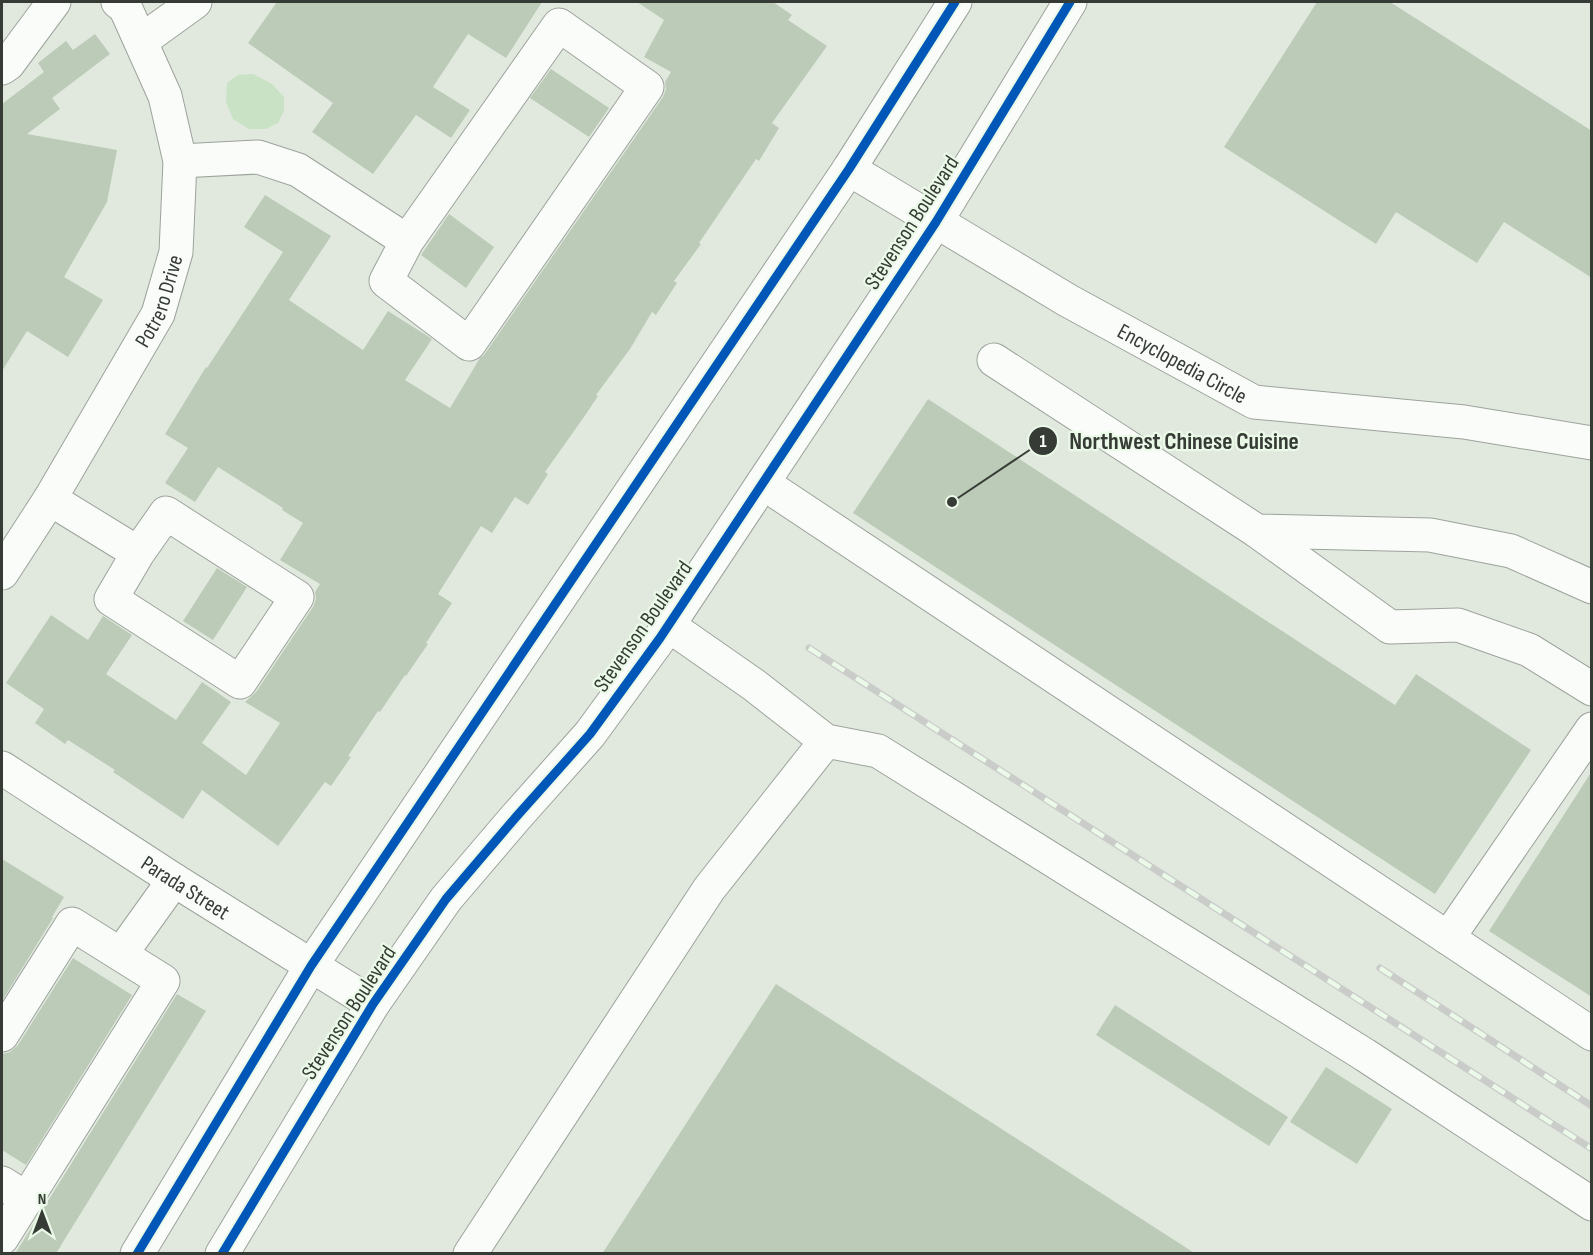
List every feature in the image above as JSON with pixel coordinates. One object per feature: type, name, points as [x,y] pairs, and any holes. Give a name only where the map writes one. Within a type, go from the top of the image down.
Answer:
[{"type":"street","points":[[2,68],[8,64],[54,2]]},
{"type":"street","name":"Potrero Drive","points":[[2,573],[50,499],[158,314],[176,252],[180,161],[165,96],[125,7],[118,2]]},
{"type":"street","points":[[141,42],[195,2]]},
{"type":"street","points":[[137,1254],[311,966],[849,169],[955,2]]},
{"type":"street","name":"Stevenson Boulevard","points":[[222,1254],[373,1004],[446,899],[590,734],[668,625],[936,222],[1070,2]]},
{"type":"street","points":[[559,25],[647,87],[469,344],[386,281],[407,241],[559,25]]},
{"type":"street","points":[[180,161],[258,157],[298,170],[407,241]]},
{"type":"street","name":"Encyclopedia Circle","points":[[849,169],[1067,300],[1254,402],[1464,422],[1592,443]]},
{"type":"street","points":[[994,360],[1257,531],[1390,627],[1458,625],[1529,650],[1592,689]]},
{"type":"street","points":[[763,483],[1592,1034]]},
{"type":"street","points":[[50,499],[138,553]]},
{"type":"street","points":[[166,513],[297,597],[240,682],[111,599],[138,553],[166,513]]},
{"type":"street","points":[[1257,531],[1430,535],[1511,551],[1592,587]]},
{"type":"street","points":[[668,625],[754,685],[826,741],[878,751],[1365,1054],[1592,1204]]},
{"type":"street","points":[[1448,938],[1592,729]]},
{"type":"street","points":[[470,1254],[709,890],[826,741]]},
{"type":"street","name":"Parada Street","points":[[2,768],[174,880],[373,1004]]},
{"type":"street","points":[[121,954],[174,880]]},
{"type":"street","points":[[2,1035],[72,924],[163,981],[14,1191],[2,1239]]},
{"type":"green space","points":[[253,74],[272,84],[284,97],[284,111],[278,123],[266,129],[249,129],[233,119],[226,102],[227,83],[238,75]]},
{"type":"building","points":[[277,2],[542,2],[506,58],[468,34],[433,87],[470,110],[451,138],[416,115],[373,174],[312,132],[333,103],[248,43]]},
{"type":"building","points":[[637,2],[773,2],[792,15],[788,20],[827,46],[772,123],[779,128],[759,161],[756,159],[674,281],[677,283],[656,315],[652,312],[630,349],[596,395],[598,396],[545,472],[548,474],[528,505],[515,497],[492,533],[481,526],[438,594],[452,603],[426,643],[428,644],[380,712],[378,711],[331,786],[325,782],[278,846],[202,790],[183,819],[113,772],[115,770],[68,740],[65,744],[35,723],[44,709],[6,683],[51,615],[88,640],[103,616],[132,635],[106,674],[176,720],[202,682],[231,702],[202,743],[246,775],[280,723],[245,702],[256,692],[313,607],[316,599],[315,592],[320,584],[280,560],[303,523],[282,510],[283,508],[218,467],[195,502],[165,483],[188,448],[165,434],[206,367],[283,252],[244,227],[265,195],[331,236],[289,300],[363,350],[388,311],[432,339],[405,380],[450,408],[480,358],[663,97],[666,89],[665,82],[671,72],[644,57],[664,20]]},
{"type":"building","points":[[1317,2],[1390,2],[1592,131],[1592,278],[1504,222],[1477,263],[1396,212],[1376,244],[1224,147]]},
{"type":"building","points":[[95,34],[110,54],[52,98],[60,109],[27,134],[117,150],[107,202],[64,277],[103,300],[68,357],[27,331],[2,371],[2,104],[44,72],[38,63],[66,41],[73,50]]},
{"type":"building","points":[[551,69],[609,108],[589,137],[530,98]]},
{"type":"building","points":[[449,214],[494,247],[466,288],[421,255]]},
{"type":"building","points":[[928,399],[1395,705],[1416,674],[1531,750],[1435,894],[853,513]]},
{"type":"building","points":[[217,568],[247,587],[213,640],[183,621]]},
{"type":"building","points":[[1592,771],[1592,997],[1489,931]]},
{"type":"building","points":[[2,859],[64,897],[2,1001]]},
{"type":"building","points":[[73,958],[132,995],[26,1165],[2,1150],[2,1054],[10,1052],[18,1045]]},
{"type":"building","points":[[776,984],[1196,1254],[602,1254]]},
{"type":"building","points":[[177,994],[206,1011],[56,1254],[15,1254]]},
{"type":"building","points":[[1115,1005],[1288,1117],[1269,1146],[1096,1035]]},
{"type":"building","points":[[1326,1067],[1392,1109],[1357,1164],[1290,1122]]},
{"type":"railway","points":[[809,648],[1592,1149]]},
{"type":"railway","points":[[1380,968],[1592,1106]]},
{"type":"cycle path","points":[[137,1254],[311,966],[849,169],[955,2]]},
{"type":"cycle path","points":[[222,1254],[373,1004],[446,899],[590,734],[660,638],[936,222],[1070,2]]},
{"type":"place","name":"Northwest Chinese Cuisine","points":[[952,502]]}]
